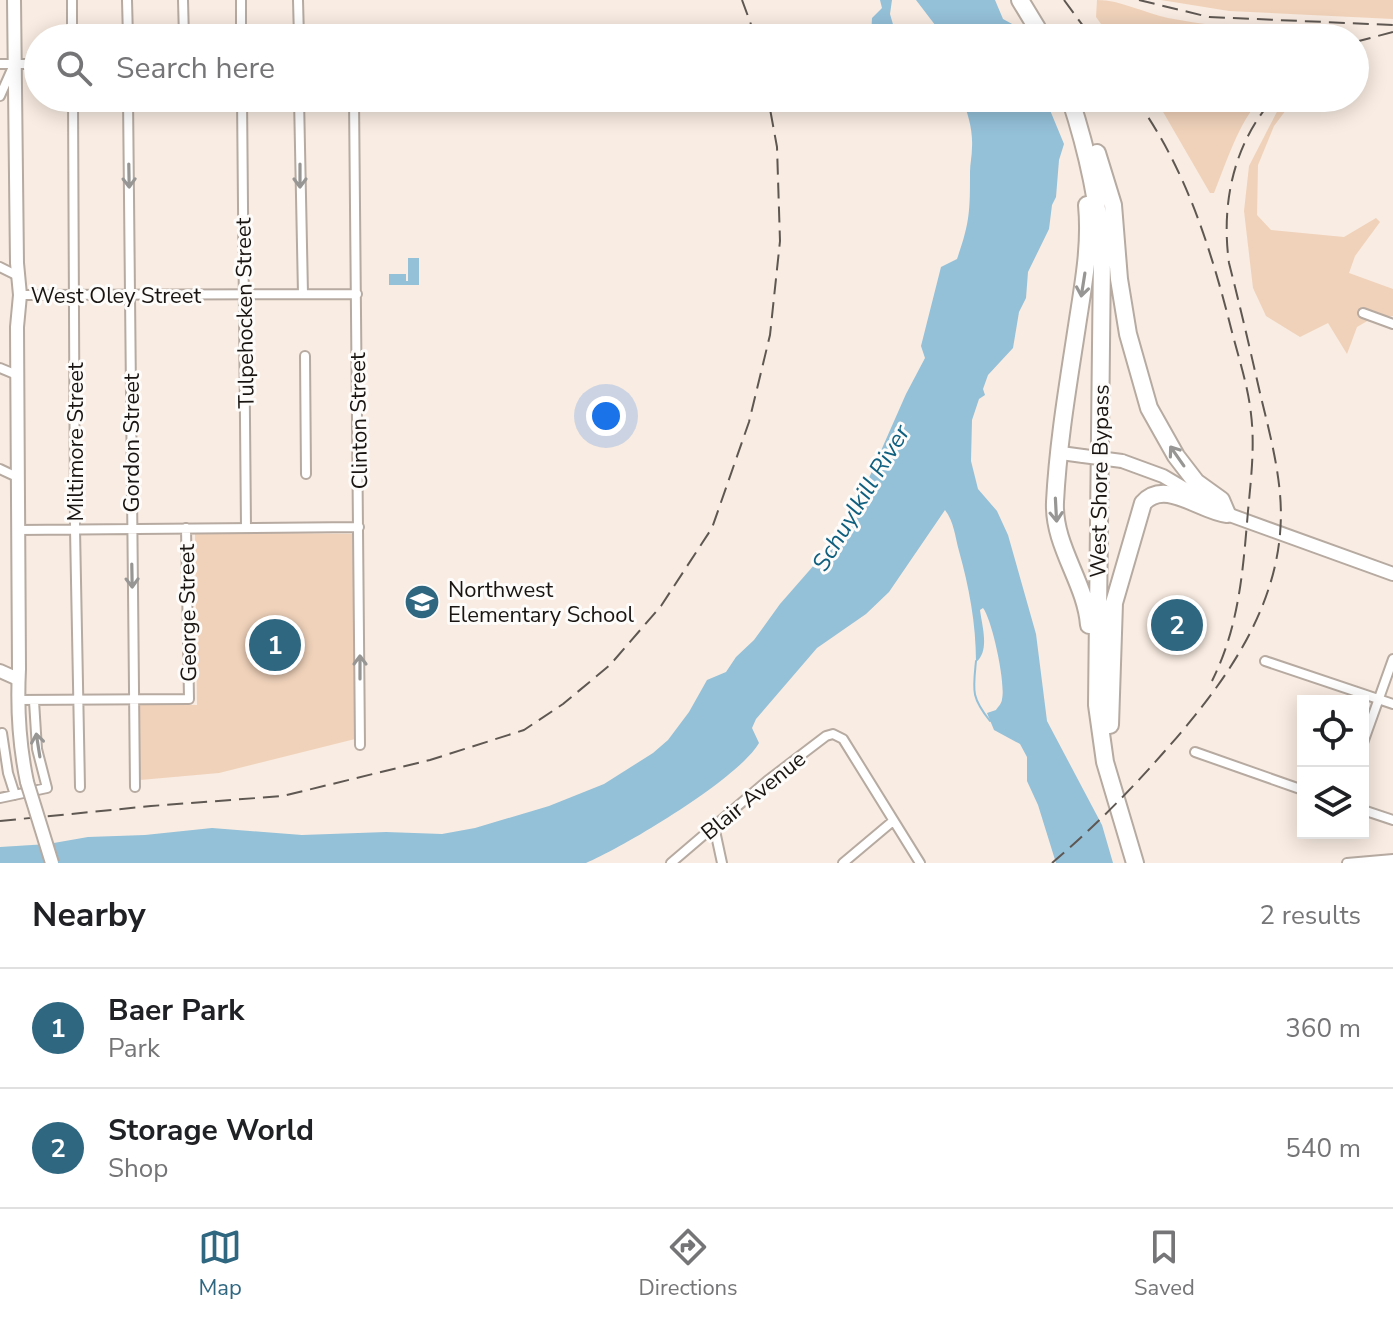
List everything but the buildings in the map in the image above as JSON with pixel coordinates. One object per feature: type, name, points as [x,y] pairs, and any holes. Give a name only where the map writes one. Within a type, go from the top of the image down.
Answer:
[{"type":"highway","points":[[1020,0],[1035,24]]},
{"type":"highway","points":[[1030,0],[1045,24]]},
{"type":"highway","points":[[1067,112],[1080,156],[1089,228],[1061,432],[1056,520],[1088,616],[1090,704],[1105,757]]},
{"type":"highway","name":"West Shore Bypass","points":[[1074,112],[1095,187],[1102,256],[1097,705],[1105,757],[1134,863]]},
{"type":"highway","name":"West Shore Bypass","points":[[1084,112],[1097,153],[1109,224],[1112,277],[1106,699],[1114,757],[1144,863]]},
{"type":"highway","points":[[1097,153],[1113,205],[1119,279],[1128,334],[1149,408],[1176,456],[1196,482],[1221,500],[1227,514]]},
{"type":"highway","points":[[1110,725],[1114,603],[1143,503],[1154,495],[1168,493],[1213,512],[1227,514]]},
{"type":"main road","points":[[14,0],[20,295],[17,375],[18,679],[26,701],[20,749],[52,863]]},
{"type":"main road","points":[[1061,453],[1122,461],[1163,476],[1227,514],[1392,573]]},
{"type":"main road","points":[[0,671],[18,679]]},
{"type":"street","points":[[72,0],[72,24]]},
{"type":"street","points":[[127,0],[128,24]]},
{"type":"street","points":[[183,0],[184,24]]},
{"type":"street","points":[[241,0],[241,24]]},
{"type":"street","points":[[298,0],[299,24]]},
{"type":"street","points":[[0,64],[24,65]]},
{"type":"street","points":[[0,96],[14,65]]},
{"type":"street","name":"Miltimore Street","points":[[73,112],[80,787]]},
{"type":"street","name":"Gordon Street","points":[[128,112],[135,787]]},
{"type":"street","name":"Tulpehocken Street","points":[[242,112],[246,528]]},
{"type":"street","points":[[299,112],[303,294]]},
{"type":"street","name":"Clinton Street","points":[[354,112],[360,745]]},
{"type":"street","name":"West Oley Street","points":[[0,267],[18,276]]},
{"type":"street","name":"West Oley Street","points":[[20,295],[357,294]]},
{"type":"street","points":[[1363,313],[1393,324]]},
{"type":"street","points":[[305,356],[306,474]]},
{"type":"street","points":[[0,368],[17,375]]},
{"type":"street","points":[[0,469],[17,477]]},
{"type":"street","points":[[18,530],[359,527]]},
{"type":"street","name":"George Street","points":[[134,699],[189,699],[186,528]]},
{"type":"street","points":[[1369,726],[1393,659]]},
{"type":"street","points":[[1265,661],[1393,704]]},
{"type":"street","points":[[0,798],[47,788],[26,701],[134,699]]},
{"type":"street","points":[[2,733],[4,771],[15,795]]},
{"type":"street","name":"Blair Avenue","points":[[671,863],[767,781],[826,736],[843,739],[893,821]]},
{"type":"street","points":[[1195,752],[1297,788]]},
{"type":"street","points":[[1369,812],[1393,820]]},
{"type":"street","points":[[843,863],[893,821],[920,863]]},
{"type":"street","points":[[714,826],[722,863]]},
{"type":"street","points":[[1347,863],[1393,859]]},
{"type":"shaded area","points":[[1097,0],[1115,2],[1159,16],[1212,24],[1101,24],[1096,17]]},
{"type":"shaded area","points":[[1161,0],[1393,0],[1393,19],[1229,11]]},
{"type":"shaded area","points":[[1163,112],[1251,112],[1239,131],[1214,193],[1210,193]]},
{"type":"shaded area","points":[[1277,112],[1284,112],[1274,126],[1258,165],[1257,215],[1271,230],[1344,237],[1376,218],[1380,222],[1355,256],[1349,273],[1393,289],[1393,316],[1369,320],[1357,327],[1347,354],[1328,323],[1300,337],[1266,316],[1253,288],[1244,211],[1249,166]]},
{"type":"shaded area","points":[[195,534],[355,534],[355,739],[219,773],[140,780],[138,704],[197,705]]},
{"type":"water","points":[[880,0],[892,0],[890,14],[893,24],[872,24],[872,18],[882,8]]},
{"type":"water","points":[[916,0],[995,0],[1003,19],[1012,24],[934,24]]},
{"type":"water","name":"Schuylkill River","points":[[967,112],[1051,112],[1064,144],[1049,229],[1028,272],[1026,298],[1019,312],[1013,348],[988,375],[983,389],[985,395],[979,399],[972,420],[971,461],[978,489],[997,511],[1008,535],[1036,634],[1047,721],[1102,825],[1113,863],[1056,863],[1027,781],[1027,757],[1020,744],[994,730],[987,713],[996,710],[1002,700],[997,652],[983,608],[980,610],[984,645],[976,662],[969,592],[954,529],[945,510],[889,592],[866,614],[817,648],[756,719],[752,728],[759,743],[747,758],[680,810],[586,863],[0,863],[0,847],[212,828],[302,835],[442,834],[475,828],[549,806],[604,784],[653,753],[668,740],[689,712],[707,680],[726,672],[829,548],[861,496],[925,358],[921,346],[941,267],[957,259],[965,235],[972,141]]},
{"type":"water","points":[[408,258],[419,258],[419,285],[389,285],[389,274],[406,274],[408,281]]},
{"type":"waterway","points":[[976,661],[975,693],[979,706],[990,721]]},
{"type":"railway","points":[[742,0],[751,24]]},
{"type":"railway","points":[[1064,0],[1082,24]]},
{"type":"railway","points":[[1139,0],[1209,17],[1393,25]]},
{"type":"railway","points":[[1369,38],[1393,32]]},
{"type":"railway","points":[[0,821],[283,796],[430,760],[524,730],[563,704],[610,665],[661,606],[712,528],[749,422],[770,335],[780,241],[777,147],[771,112]]},
{"type":"railway","points":[[1144,112],[1183,181],[1206,240],[1246,383],[1251,414],[1252,462],[1242,577],[1228,640],[1212,681]]},
{"type":"railway","points":[[1052,863],[1137,781],[1210,696],[1249,634],[1275,567],[1280,531],[1279,481],[1229,263],[1227,241],[1233,176],[1249,135],[1263,112]]},
{"type":"place","name":"Northwest Elementary School","points":[[422,602]]},
{"type":"place","name":"Storage World","points":[[1177,625]]},
{"type":"place","name":"Baer Park","points":[[275,645]]}]
